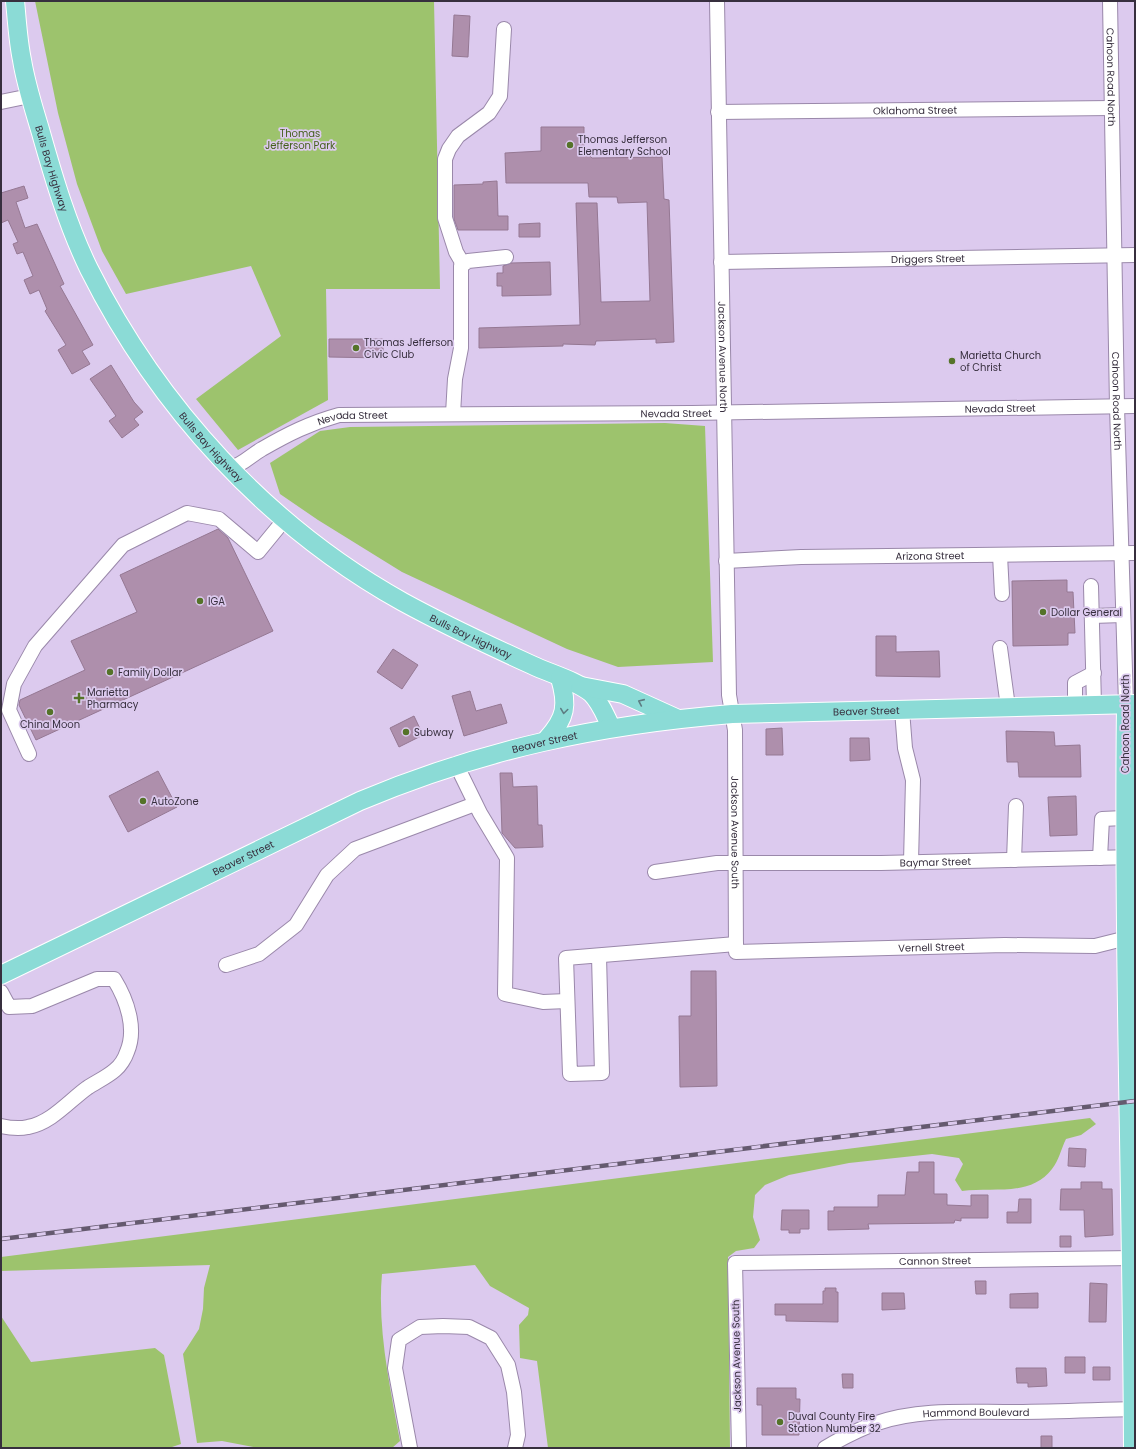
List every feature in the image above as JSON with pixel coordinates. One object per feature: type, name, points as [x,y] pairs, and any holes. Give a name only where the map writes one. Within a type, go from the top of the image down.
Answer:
[{"type":"main road","name":"Bulls Bay Highway","points":[[15,1],[22,60],[30,96],[58,188],[79,245],[90,270],[142,359],[162,388],[218,456],[230,468],[285,519],[340,563],[384,591],[466,635],[580,686],[591,694],[601,705],[611,727]]},
{"type":"main road","points":[[547,739],[564,717],[565,693],[560,678]]},
{"type":"main road","points":[[580,686],[623,694],[677,718]]},
{"type":"main road","name":"Beaver Street","points":[[1,975],[360,800],[456,764],[547,739],[611,727],[677,718],[732,714],[1130,704]]},
{"type":"main road","name":"Cahoon Road North","points":[[1130,704],[1124,818],[1130,857],[1127,938],[1134,1258],[1133,1448]]},
{"type":"street","name":"Jackson Avenue North","points":[[717,1],[726,561],[729,695],[732,714]]},
{"type":"street","name":"Cahoon Road North","points":[[1110,1],[1121,553],[1123,615],[1130,659],[1130,704]]},
{"type":"street","points":[[463,264],[456,252],[445,218],[446,159],[449,148],[458,136],[489,113],[500,96],[504,29]]},
{"type":"street","points":[[1,102],[30,96]]},
{"type":"street","name":"Oklahoma Street","points":[[718,112],[1112,108]]},
{"type":"street","name":"Driggers Street","points":[[720,262],[1135,256]]},
{"type":"street","points":[[453,414],[455,379],[461,348],[461,266],[468,261],[506,257]]},
{"type":"street","name":"Nevada Street","points":[[230,468],[240,466],[260,450],[300,428],[339,415],[724,412],[1135,406]]},
{"type":"street","points":[[29,754],[8,710],[14,684],[35,646],[123,545],[186,513],[219,519],[258,552],[285,519]]},
{"type":"street","name":"Arizona Street","points":[[726,561],[802,557],[1135,553]]},
{"type":"street","points":[[1000,555],[1002,594]]},
{"type":"street","points":[[1091,586],[1094,705]]},
{"type":"street","points":[[1092,616],[1123,615]]},
{"type":"street","points":[[1000,648],[1008,707]]},
{"type":"street","points":[[1075,706],[1075,682],[1094,673]]},
{"type":"street","points":[[902,710],[905,748],[913,780],[911,862]]},
{"type":"street","name":"Jackson Avenue South","points":[[732,714],[735,730],[736,948]]},
{"type":"street","points":[[456,764],[476,804],[507,858],[505,994],[543,1002],[567,1001],[570,1074],[602,1073],[599,956]]},
{"type":"street","points":[[226,965],[259,954],[296,925],[327,876],[355,849],[476,804]]},
{"type":"street","points":[[1014,860],[1016,806]]},
{"type":"street","points":[[1100,858],[1102,819],[1124,818]]},
{"type":"street","name":"Baymar Street","points":[[655,872],[717,863],[911,862],[1130,857]]},
{"type":"street","name":"Vernell Street","points":[[567,1001],[566,958],[736,948],[1005,945],[1095,946],[1127,938]]},
{"type":"street","points":[[1,992],[9,1007],[32,1006],[97,978],[114,979],[130,1016],[132,1038],[127,1053],[116,1070],[86,1089],[44,1121],[29,1127],[13,1128],[1,1126]]},
{"type":"street","name":"Cannon Street","points":[[735,1263],[1134,1258]]},
{"type":"street","name":"Jackson Avenue South","points":[[735,1263],[738,1448]]},
{"type":"street","points":[[410,1448],[395,1368],[399,1340],[420,1327],[443,1326],[468,1327],[491,1338],[508,1365],[514,1392],[518,1435],[514,1448]]},
{"type":"street","name":"Hammond Boulevard","points":[[824,1448],[858,1429],[878,1422],[914,1414],[975,1410],[1006,1412],[1134,1409]]},
{"type":"green space","name":"Thomas Jefferson Park","points":[[35,1],[434,1],[440,289],[326,289],[328,400],[238,450],[196,399],[281,336],[251,266],[126,294],[102,251],[77,184],[58,113]]},
{"type":"green space","points":[[665,423],[705,426],[713,662],[618,667],[567,649],[402,572],[318,520],[280,494],[270,463],[320,431],[350,427]]},
{"type":"green space","points":[[1090,1118],[1096,1124],[1081,1135],[1066,1139],[1052,1169],[1043,1178],[1033,1184],[1022,1187],[999,1190],[962,1191],[955,1180],[963,1164],[959,1158],[932,1154],[849,1163],[789,1175],[765,1185],[755,1195],[753,1217],[760,1240],[754,1248],[736,1251],[728,1257],[730,1448],[548,1448],[537,1361],[520,1358],[519,1325],[528,1315],[529,1308],[490,1286],[475,1265],[382,1274],[381,1315],[385,1358],[400,1441],[392,1448],[259,1448],[222,1441],[197,1443],[183,1354],[199,1329],[203,1309],[204,1288],[210,1265],[1,1271],[1,1257]]},
{"type":"green space","points":[[1,1316],[31,1362],[155,1348],[164,1355],[181,1444],[169,1448],[1,1448]]},
{"type":"building","points":[[454,15],[470,16],[468,57],[452,56]]},
{"type":"building","points":[[541,127],[584,127],[584,150],[592,158],[662,157],[664,199],[669,200],[674,342],[656,343],[656,339],[596,341],[595,345],[563,344],[563,346],[479,348],[479,328],[580,325],[576,203],[597,203],[601,302],[650,301],[647,202],[618,203],[617,197],[589,197],[588,183],[506,183],[505,153],[541,151]]},
{"type":"building","points":[[497,181],[498,216],[508,216],[508,230],[458,230],[454,219],[454,185],[483,184],[483,182]]},
{"type":"building","points":[[24,186],[28,198],[16,202],[25,228],[37,224],[64,284],[60,286],[93,345],[82,351],[90,364],[72,374],[58,350],[66,345],[45,311],[47,309],[39,290],[30,294],[24,280],[33,276],[23,252],[17,254],[13,244],[18,242],[8,220],[1,223],[1,193]]},
{"type":"building","points":[[540,223],[540,237],[519,237],[519,224]]},
{"type":"building","points":[[550,262],[551,295],[502,296],[502,286],[497,286],[497,273],[503,273],[503,266],[511,263]]},
{"type":"building","name":"Thomas Jefferson Civic Club","points":[[329,339],[383,339],[383,358],[329,357]]},
{"type":"building","points":[[111,365],[134,402],[143,412],[134,419],[139,425],[122,438],[109,421],[116,416],[90,379]]},
{"type":"building","points":[[218,529],[228,538],[273,631],[36,740],[19,705],[20,700],[85,670],[71,641],[137,612],[120,575]]},
{"type":"building","name":"Dollar General","points":[[1067,580],[1067,592],[1073,592],[1075,633],[1068,633],[1068,645],[1013,646],[1012,581]]},
{"type":"building","points":[[876,636],[896,636],[896,652],[939,651],[940,677],[876,676]]},
{"type":"building","points":[[393,649],[418,665],[402,689],[377,672]]},
{"type":"building","points":[[470,691],[476,711],[501,704],[507,723],[464,736],[452,696]]},
{"type":"building","name":"Subway","points":[[414,716],[423,735],[399,747],[390,728]]},
{"type":"building","points":[[782,728],[783,755],[766,755],[766,729]]},
{"type":"building","points":[[1006,731],[1054,732],[1055,746],[1080,745],[1081,777],[1019,777],[1018,762],[1007,762]]},
{"type":"building","points":[[850,738],[869,738],[870,760],[850,761]]},
{"type":"building","name":"AutoZone","points":[[158,771],[177,807],[128,832],[109,796]]},
{"type":"building","points":[[500,773],[512,773],[513,787],[537,786],[538,825],[542,825],[543,847],[515,848],[502,833]]},
{"type":"building","points":[[1076,796],[1077,835],[1050,836],[1048,797]]},
{"type":"building","points":[[691,971],[716,971],[717,1086],[680,1087],[679,1016],[691,1016]]},
{"type":"building","points":[[1069,1148],[1086,1149],[1085,1167],[1068,1166]]},
{"type":"building","points":[[919,1162],[934,1162],[934,1194],[947,1194],[947,1205],[971,1206],[971,1195],[988,1195],[988,1218],[961,1218],[961,1221],[955,1220],[954,1223],[868,1224],[869,1229],[828,1230],[828,1211],[834,1211],[834,1207],[878,1207],[878,1195],[905,1195],[907,1172],[919,1172]]},
{"type":"building","points":[[1081,1182],[1102,1182],[1102,1189],[1112,1189],[1113,1235],[1085,1237],[1084,1210],[1060,1210],[1061,1189],[1081,1189]]},
{"type":"building","points":[[1019,1199],[1031,1199],[1031,1223],[1007,1223],[1007,1212],[1018,1212]]},
{"type":"building","points":[[782,1210],[809,1210],[809,1229],[800,1229],[800,1233],[789,1233],[789,1230],[781,1230]]},
{"type":"building","points":[[1060,1236],[1071,1236],[1071,1247],[1060,1247]]},
{"type":"building","points":[[975,1281],[986,1281],[986,1294],[976,1294]]},
{"type":"building","points":[[1090,1283],[1107,1284],[1106,1322],[1089,1322]]},
{"type":"building","points":[[825,1288],[836,1288],[836,1292],[838,1292],[838,1322],[786,1321],[786,1315],[775,1315],[775,1304],[823,1304],[823,1291],[825,1291]]},
{"type":"building","points":[[882,1293],[904,1293],[905,1309],[882,1310]]},
{"type":"building","points":[[1038,1293],[1038,1308],[1010,1308],[1010,1294]]},
{"type":"building","points":[[1065,1357],[1085,1357],[1085,1373],[1065,1373]]},
{"type":"building","points":[[1093,1367],[1110,1367],[1110,1380],[1093,1380]]},
{"type":"building","points":[[1016,1368],[1046,1368],[1047,1386],[1028,1387],[1028,1383],[1017,1383]]},
{"type":"building","points":[[842,1374],[853,1374],[853,1388],[843,1388]]},
{"type":"building","points":[[757,1388],[796,1388],[796,1399],[800,1399],[799,1435],[762,1435],[762,1405],[757,1405]]},
{"type":"building","points":[[1041,1436],[1052,1436],[1052,1448],[1041,1448]]},
{"type":"railway","points":[[1,1239],[1135,1101]]},
{"type":"place","name":"Thomas Jefferson Elementary School","points":[[570,145]]},
{"type":"place","name":"Thomas Jefferson Civic Club","points":[[356,348]]},
{"type":"place","name":"Marietta Church of Christ","points":[[952,361]]},
{"type":"place","name":"IGA","points":[[200,601]]},
{"type":"place","name":"Dollar General","points":[[1043,612]]},
{"type":"place","name":"Family Dollar","points":[[110,672]]},
{"type":"place","name":"Marietta Pharmacy","points":[[79,698]]},
{"type":"place","name":"China Moon","points":[[50,712]]},
{"type":"place","name":"Subway","points":[[406,732]]},
{"type":"place","name":"AutoZone","points":[[143,801]]},
{"type":"place","name":"Duval County Fire Station Number 32","points":[[780,1422]]}]
